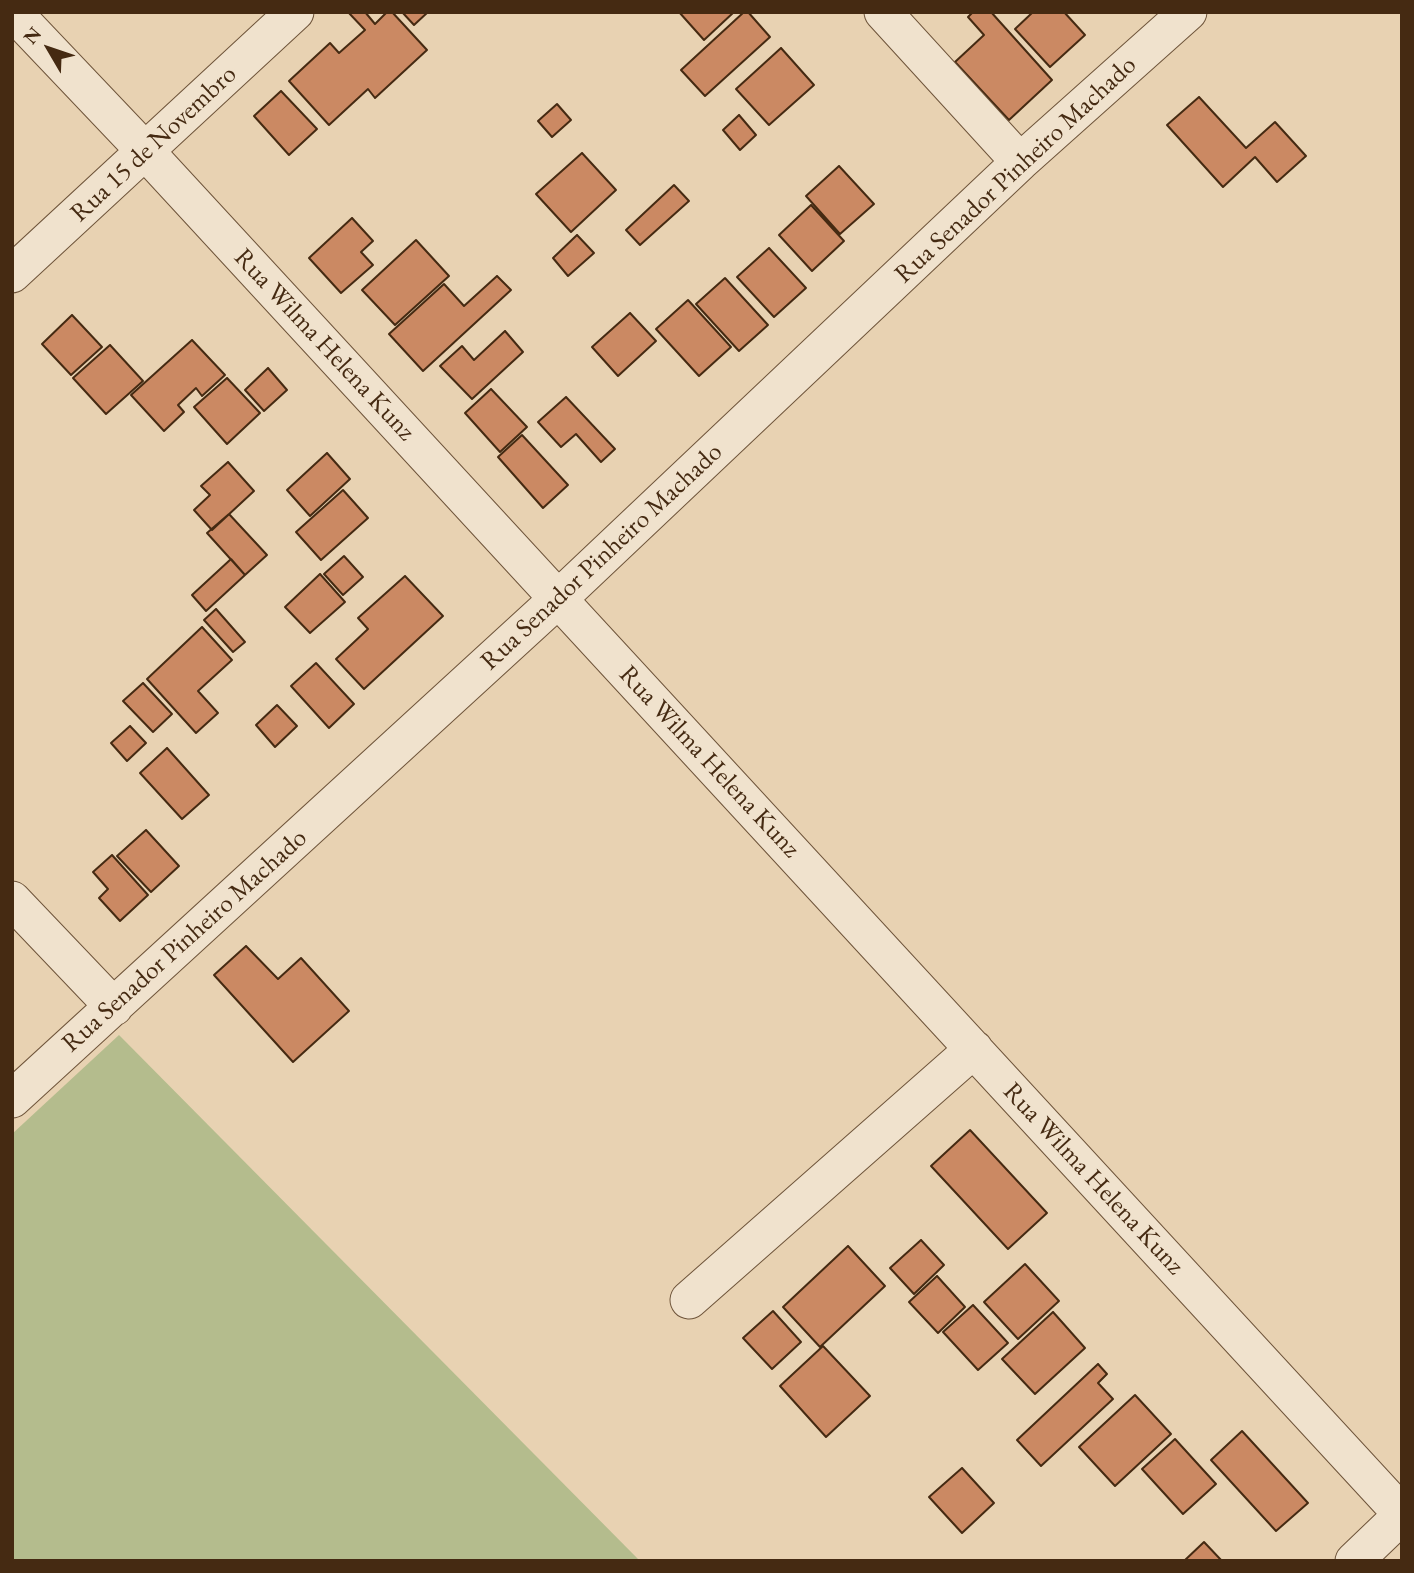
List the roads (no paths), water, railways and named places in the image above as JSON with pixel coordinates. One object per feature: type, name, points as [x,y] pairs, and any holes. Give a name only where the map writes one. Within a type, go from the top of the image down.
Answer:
[{"type":"street","name":"Rua Wilma Helena Kunz","points":[[13,12],[146,152],[1402,1515]]},
{"type":"street","name":"Rua 15 de Novembro","points":[[12,274],[295,12]]},
{"type":"street","points":[[883,12],[1020,162]]},
{"type":"street","name":"Rua Senador Pinheiro Machado","points":[[12,1099],[558,599],[1020,162],[1188,12]]},
{"type":"street","points":[[12,900],[114,1007]]},
{"type":"street","points":[[689,1300],[974,1049]]},
{"type":"street","points":[[1354,1561],[1402,1515]]}]
